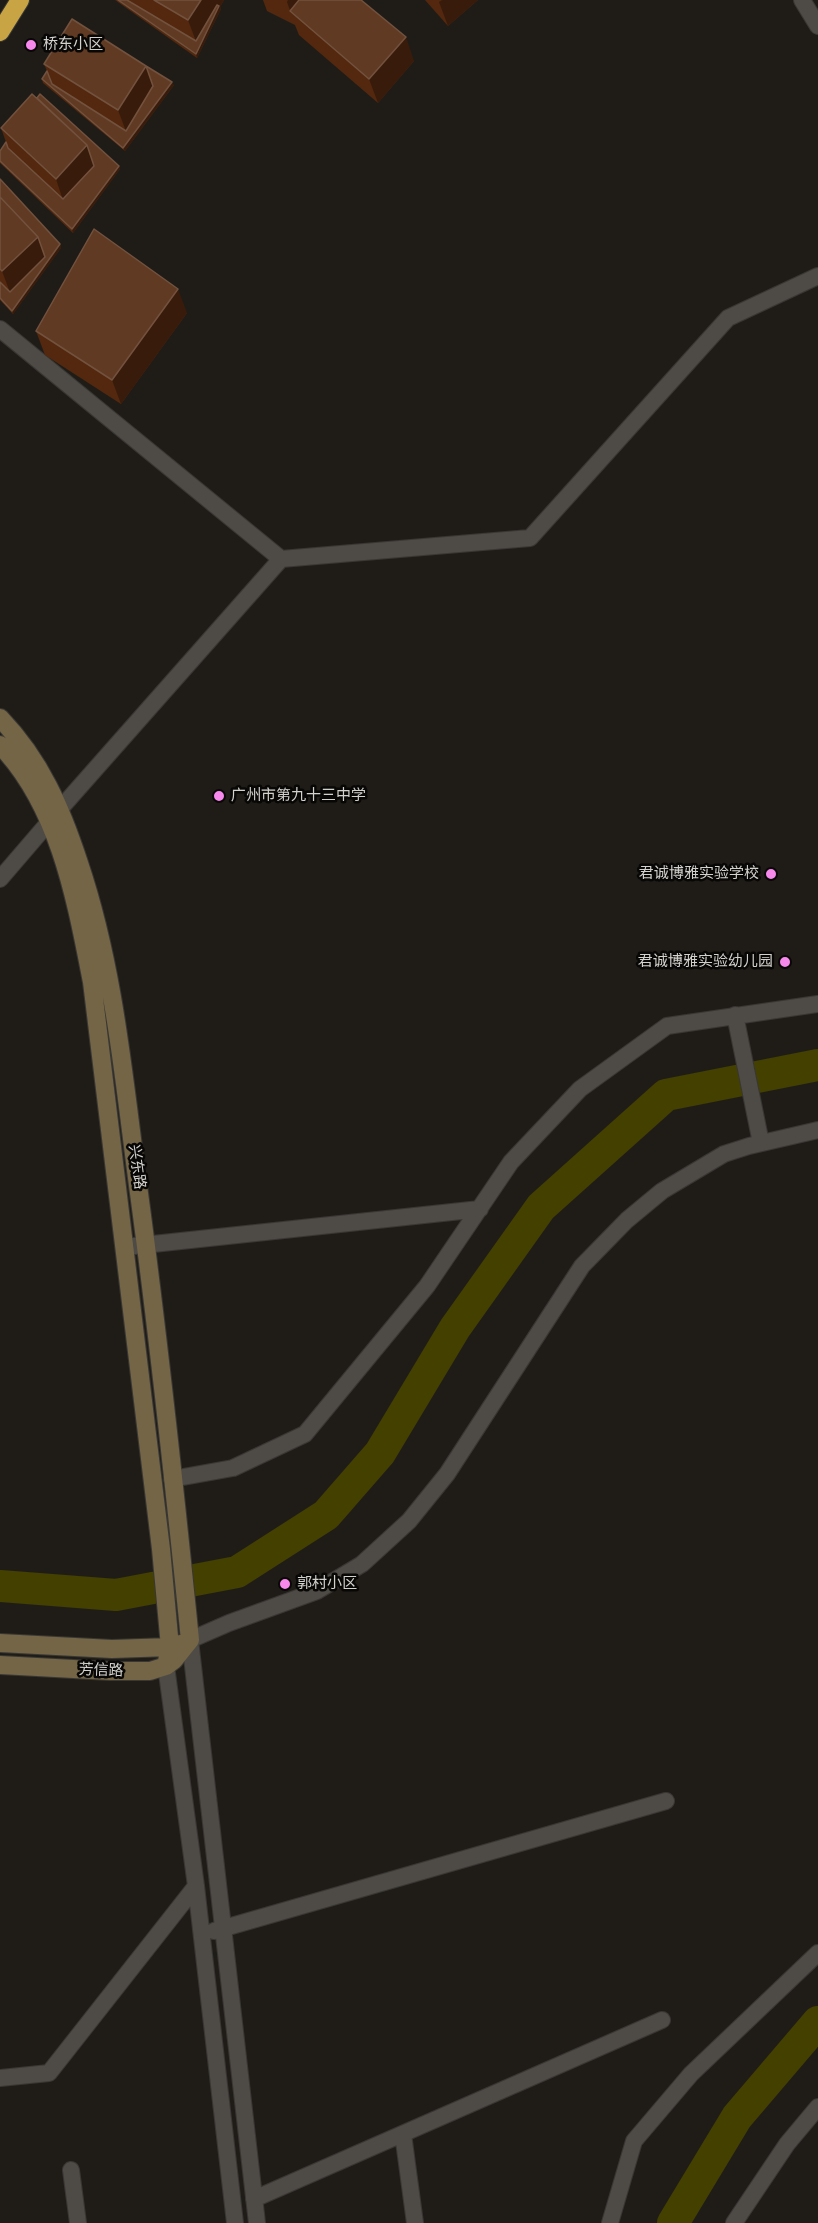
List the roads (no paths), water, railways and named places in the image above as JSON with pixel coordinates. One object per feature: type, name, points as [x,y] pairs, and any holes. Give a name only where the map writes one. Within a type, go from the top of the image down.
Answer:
[{"type":"highway","points":[[0,32],[20,0]]},
{"type":"street","points":[[802,0],[818,26]]},
{"type":"street","points":[[0,879],[281,560],[530,538],[728,318],[818,276]]},
{"type":"street","points":[[0,329],[281,560]]},
{"type":"street","name":"兴东路","points":[[0,718],[32,756],[54,816],[93,903],[102,941],[119,1037],[146,1245],[190,1640]]},
{"type":"street","name":"兴东路","points":[[0,745],[54,816],[78,912],[92,982],[168,1620],[170,1647],[166,1666]]},
{"type":"street","points":[[172,1479],[233,1468],[305,1434],[427,1286],[511,1162],[580,1089],[667,1026],[818,1004]]},
{"type":"street","points":[[735,1015],[761,1143]]},
{"type":"street","points":[[235,2223],[202,1933],[166,1666],[177,1657],[190,1640],[229,1623],[317,1591],[362,1564],[409,1521],[430,1497],[482,1422],[565,1290],[600,1246],[662,1191],[724,1154],[818,1130]]},
{"type":"street","points":[[125,1247],[480,1209]]},
{"type":"street","points":[[190,1640],[257,2223]]},
{"type":"street","name":"芳信路","points":[[0,1643],[112,1649],[170,1647],[190,1640]]},
{"type":"street","name":"芳信路","points":[[0,1665],[138,1672],[166,1666]]},
{"type":"street","points":[[202,1933],[224,1930],[666,1801]]},
{"type":"street","points":[[0,2078],[49,2073],[196,1886]]},
{"type":"street","points":[[610,2223],[634,2141],[691,2074],[818,1953]]},
{"type":"street","points":[[254,2199],[662,2020]]},
{"type":"street","points":[[734,2223],[787,2144],[818,2107]]},
{"type":"street","points":[[404,2134],[415,2223]]},
{"type":"street","points":[[71,2170],[78,2223]]},
{"type":"waterway","points":[[0,1586],[116,1595],[237,1572],[326,1515],[380,1453],[455,1328],[541,1207],[666,1095],[818,1065]]},
{"type":"waterway","points":[[673,2223],[737,2117],[818,2022]]},
{"type":"place","name":"桥东小区","points":[[31,45]]},
{"type":"place","name":"广州市第九十三中学","points":[[219,796]]},
{"type":"place","name":"君诚博雅实验学校","points":[[771,874]]},
{"type":"place","name":"君诚博雅实验幼儿园","points":[[785,962]]},
{"type":"place","name":"郭村小区","points":[[285,1584]]}]
